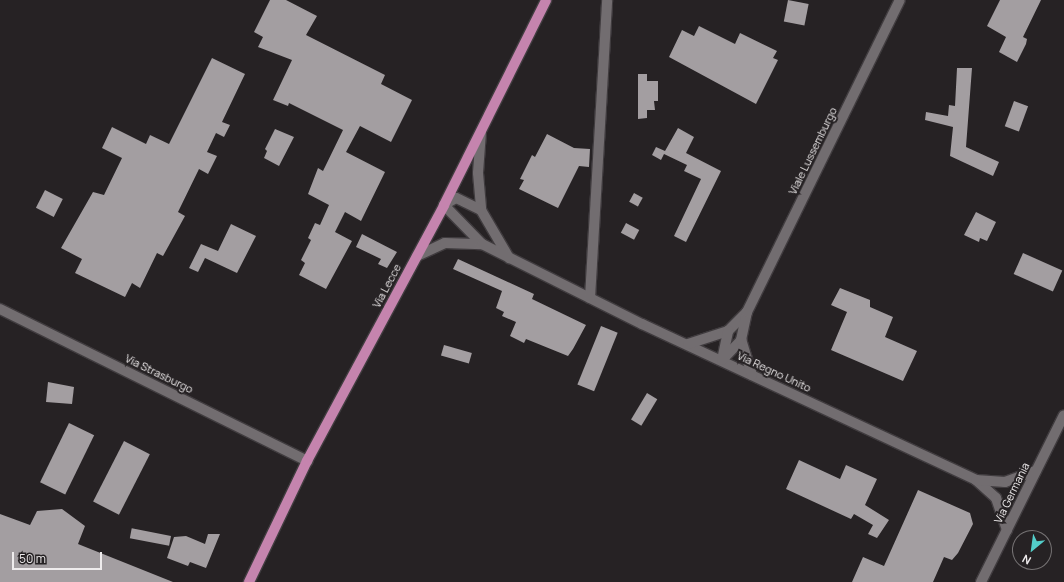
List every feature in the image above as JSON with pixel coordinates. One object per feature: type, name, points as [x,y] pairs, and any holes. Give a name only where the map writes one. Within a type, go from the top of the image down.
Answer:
[{"type":"main road","name":"Via Lecce","points":[[249,582],[307,461],[444,205],[546,0]]},
{"type":"street","points":[[590,298],[606,0]]},
{"type":"street","name":"Viale Lussemburgo","points":[[747,312],[900,0]]},
{"type":"street","points":[[481,130],[478,173],[481,210],[509,258]]},
{"type":"street","points":[[481,210],[456,198],[444,205],[482,244]]},
{"type":"street","points":[[417,256],[445,242],[482,244]]},
{"type":"street","name":"Via Regno Unito","points":[[482,244],[590,298],[976,480],[996,498],[1007,530]]},
{"type":"street","name":"Via Strasburgo","points":[[0,309],[307,461]]},
{"type":"street","points":[[688,344],[728,332],[747,312]]},
{"type":"street","points":[[747,312],[741,340],[752,375]]},
{"type":"street","points":[[722,360],[728,332]]},
{"type":"street","points":[[722,360],[741,340]]},
{"type":"street","name":"Via Germania","points":[[981,582],[1064,415]]},
{"type":"street","points":[[976,480],[1006,482],[1036,471]]},
{"type":"building","points":[[270,0],[286,0],[317,16],[306,35],[385,75],[381,84],[412,100],[391,142],[360,126],[346,152],[385,172],[361,221],[345,212],[335,232],[352,241],[326,289],[299,275],[305,263],[301,260],[311,240],[308,238],[315,223],[320,225],[329,205],[308,194],[318,168],[323,171],[343,130],[289,103],[288,106],[273,100],[292,60],[258,47],[263,37],[254,32]]},
{"type":"building","points":[[788,0],[809,4],[804,26],[784,22]]},
{"type":"building","points":[[1000,0],[1041,0],[1023,37],[1027,39],[1026,44],[1017,62],[999,52],[1006,37],[987,26]]},
{"type":"building","points":[[699,26],[735,44],[740,33],[777,51],[773,58],[778,60],[756,104],[669,57],[682,30],[694,36]]},
{"type":"building","points":[[212,58],[245,74],[222,122],[230,125],[224,137],[216,133],[207,152],[217,156],[208,174],[199,169],[178,212],[185,216],[163,256],[157,253],[140,288],[132,283],[125,297],[75,273],[82,259],[61,248],[93,192],[104,195],[122,158],[102,148],[112,127],[146,144],[150,135],[169,144]]},
{"type":"building","points":[[957,68],[972,68],[966,147],[999,162],[993,176],[950,156],[953,127],[925,120],[926,112],[948,116],[949,105],[955,106]]},
{"type":"building","points":[[638,74],[647,74],[647,81],[658,81],[658,101],[654,101],[655,110],[647,110],[647,118],[638,119]]},
{"type":"building","points":[[1014,101],[1028,106],[1019,132],[1005,126]]},
{"type":"building","points":[[678,128],[694,137],[686,153],[721,171],[686,242],[674,236],[701,179],[684,171],[687,165],[664,154],[661,160],[652,155],[656,147],[665,151]]},
{"type":"building","points":[[275,129],[294,137],[279,166],[264,158],[267,151],[265,149]]},
{"type":"building","points":[[547,134],[574,148],[590,149],[589,167],[579,166],[558,208],[519,189],[524,180],[520,179],[532,155],[535,157]]},
{"type":"building","points":[[45,190],[63,199],[54,217],[36,208]]},
{"type":"building","points":[[634,193],[643,198],[638,207],[629,202]]},
{"type":"building","points":[[976,212],[996,222],[987,241],[980,238],[979,242],[964,235]]},
{"type":"building","points":[[626,223],[639,230],[634,240],[621,233]]},
{"type":"building","points":[[231,224],[256,236],[237,273],[205,258],[198,272],[189,268],[201,244],[218,251]]},
{"type":"building","points":[[362,234],[397,252],[387,268],[378,264],[381,259],[356,247]]},
{"type":"building","points":[[1023,253],[1062,270],[1053,292],[1014,274]]},
{"type":"building","points":[[458,259],[534,294],[532,299],[586,325],[568,356],[526,339],[524,343],[510,336],[516,322],[502,316],[504,312],[496,308],[502,291],[453,269]]},
{"type":"building","points":[[840,288],[870,300],[870,307],[893,317],[885,337],[917,351],[903,381],[831,350],[847,312],[831,305]]},
{"type":"building","points":[[601,326],[618,333],[594,391],[577,384]]},
{"type":"building","points":[[444,345],[472,353],[469,364],[441,356]]},
{"type":"building","points":[[48,382],[74,387],[72,404],[46,402]]},
{"type":"building","points":[[647,393],[657,399],[641,426],[631,420]]},
{"type":"building","points":[[69,423],[94,435],[65,495],[40,482]]},
{"type":"building","points":[[124,441],[150,454],[119,515],[93,502]]},
{"type":"building","points":[[799,460],[840,479],[846,465],[877,479],[865,505],[889,520],[877,538],[868,534],[873,525],[854,514],[851,519],[786,489]]},
{"type":"building","points":[[918,490],[970,513],[973,524],[958,553],[952,560],[944,557],[933,582],[852,582],[863,557],[884,566]]},
{"type":"building","points":[[62,509],[85,526],[78,544],[173,582],[0,582],[0,514],[30,525],[37,511]]},
{"type":"building","points":[[132,528],[171,536],[169,546],[130,538]]},
{"type":"building","points":[[208,534],[220,534],[206,568],[190,562],[188,566],[167,558],[174,537],[186,536],[205,544]]}]
